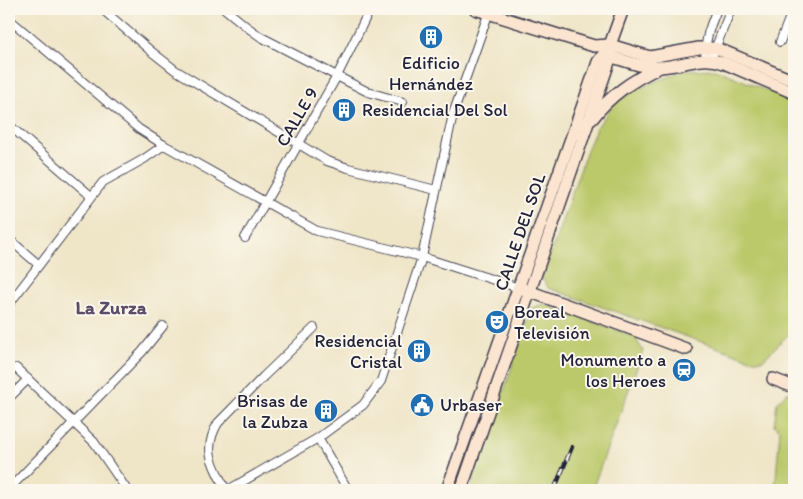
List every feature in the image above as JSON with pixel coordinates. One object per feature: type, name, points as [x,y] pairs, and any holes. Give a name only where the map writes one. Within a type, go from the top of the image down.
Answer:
[{"type":"main road","points":[[475,9],[489,11],[604,50],[639,64],[660,68]]},
{"type":"main road","name":"CALLE DEL SOL","points":[[460,490],[594,71],[623,9]]},
{"type":"main road","points":[[604,50],[650,57],[710,54],[794,81]]},
{"type":"main road","name":"CALLE DEL SOL","points":[[447,490],[585,129],[604,50]]},
{"type":"main road","points":[[585,129],[599,110],[636,79],[660,68],[710,54],[794,93]]},
{"type":"main road","points":[[525,290],[686,349]]},
{"type":"main road","points":[[773,379],[794,387]]},
{"type":"main road","points":[[456,464],[468,469]]},
{"type":"street","points":[[102,9],[175,70],[327,161],[436,190]]},
{"type":"street","points":[[225,9],[253,32],[368,92],[403,102]]},
{"type":"street","name":"CALLE 9","points":[[246,238],[338,76],[370,9]]},
{"type":"street","points":[[710,54],[707,34],[717,9]]},
{"type":"street","points":[[710,54],[731,9]]},
{"type":"street","points":[[780,42],[793,9]]},
{"type":"street","points":[[314,328],[264,376],[218,423],[213,431],[209,445],[211,462],[227,490],[318,438],[363,405],[381,381],[422,257],[453,114],[489,11]]},
{"type":"street","points":[[9,19],[123,116],[164,145],[317,231],[422,257],[525,290]]},
{"type":"street","points":[[9,125],[91,196]]},
{"type":"street","points":[[9,304],[103,182],[144,159],[164,145]]},
{"type":"street","points":[[9,239],[39,265]]},
{"type":"street","points":[[9,489],[142,352],[163,326]]},
{"type":"street","points":[[16,368],[94,442],[127,490]]},
{"type":"street","points":[[9,398],[28,379]]},
{"type":"street","points":[[318,438],[348,490]]},
{"type":"green space","points":[[715,69],[794,102],[794,329],[763,360],[753,360],[548,288],[542,278],[587,150],[597,127],[613,105],[634,90],[685,70]]},
{"type":"green space","points":[[544,304],[635,337],[643,351],[592,490],[470,490],[532,308]]},
{"type":"green space","points":[[787,392],[794,395],[794,490],[775,490],[780,430],[774,425],[777,403]]},
{"type":"railway","points":[[554,490],[572,447]]},
{"type":"place","name":"Edificio Hernández","points":[[431,37]]},
{"type":"place","name":"Residencial Del Sol","points":[[344,110]]},
{"type":"place","name":"Boreal Televisión","points":[[497,322]]},
{"type":"place","name":"Residencial Cristal","points":[[419,351]]},
{"type":"place","name":"Monumento a los Heroes","points":[[684,370]]},
{"type":"place","name":"Urbaser","points":[[422,405]]},
{"type":"place","name":"Brisas de la Zubza","points":[[326,411]]},
{"type":"district","name":"La Zurza","points":[[111,307]]}]
